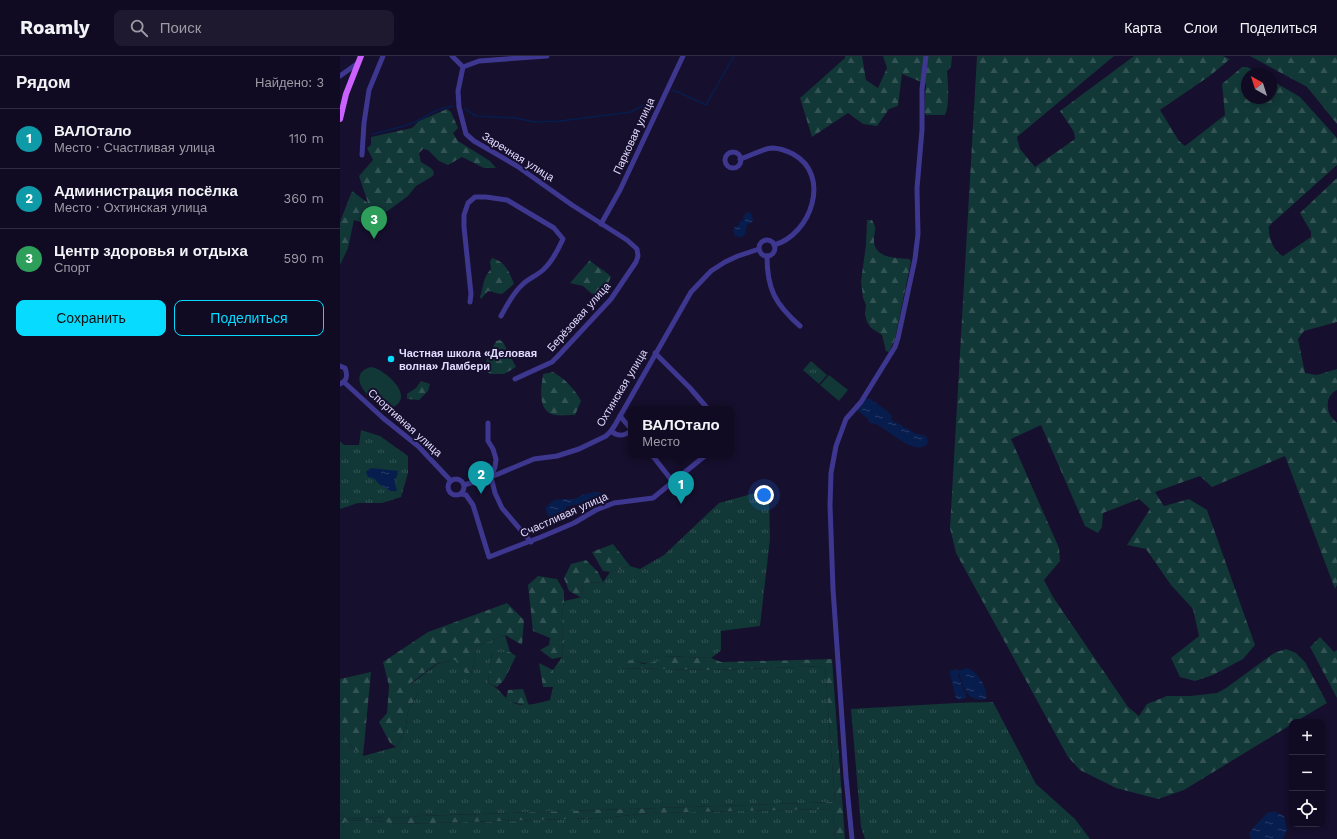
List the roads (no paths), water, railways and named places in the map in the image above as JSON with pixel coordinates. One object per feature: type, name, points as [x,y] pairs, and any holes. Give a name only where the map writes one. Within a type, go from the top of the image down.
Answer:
[{"type":"main road","points":[[340,119],[346,94],[361,56]]},
{"type":"street","points":[[362,155],[364,124],[369,90],[383,56]]},
{"type":"street","points":[[452,56],[463,66],[479,61],[547,56]]},
{"type":"street","name":"Парковая улица","points":[[601,224],[620,190],[683,56]]},
{"type":"street","points":[[852,839],[846,777],[833,589],[830,505],[831,473],[836,446],[846,419],[861,402],[897,343],[915,259],[918,234],[917,188],[922,130],[922,89],[926,56]]},
{"type":"street","points":[[340,76],[358,63]]},
{"type":"street","name":"Заречная улица","points":[[463,66],[458,91],[459,107],[466,134],[486,149],[517,166],[572,205],[627,240],[637,249]]},
{"type":"street","name":"Охтинская улица","points":[[740,159],[772,148],[780,149],[797,156],[804,162],[810,171],[815,190],[807,216],[791,236],[780,244],[774,245]]},
{"type":"street","points":[[470,302],[471,294],[464,228],[464,215],[468,202],[475,197],[507,200],[554,228],[563,239],[559,248],[544,270],[522,284],[501,316]]},
{"type":"street","name":"Охтинская улица","points":[[464,485],[491,477],[530,460],[557,456],[579,450],[602,438],[611,431],[691,292],[701,280],[711,271],[726,262],[759,249],[760,244],[767,240],[771,241],[774,245],[774,252],[767,256]]},
{"type":"street","name":"Берёзовая улица","points":[[515,379],[552,362],[611,300],[636,262],[638,256],[637,249]]},
{"type":"street","points":[[759,249],[763,255],[767,256],[768,280],[773,293],[780,306],[800,326]]},
{"type":"street","points":[[655,353],[690,388],[705,406]]},
{"type":"street","name":"Спортивная улица","points":[[340,366],[345,368],[347,373],[347,378],[342,383],[418,446],[451,481]]},
{"type":"street","points":[[620,416],[628,426]]},
{"type":"street","points":[[488,424],[488,441],[496,459],[491,477],[495,493],[502,508],[531,542]]},
{"type":"street","points":[[611,431],[619,436],[628,432]]},
{"type":"street","points":[[654,458],[673,482]]},
{"type":"street","name":"Счастливая улица","points":[[461,494],[466,495],[473,505],[489,557],[531,542],[614,503],[653,498],[702,458]]},
{"type":"street","name":"Спортивная улица","points":[[461,494],[458,495],[450,493],[448,486],[451,481],[457,479],[461,480],[464,485]]},
{"type":"street","points":[[461,494],[464,491],[464,485]]},
{"type":"water","points":[[747,212],[751,213],[753,219],[752,222],[747,225],[745,234],[742,237],[735,236],[733,230],[739,225],[740,221],[744,220],[743,217]]},
{"type":"water","points":[[869,398],[886,410],[892,416],[891,419],[893,421],[914,433],[926,436],[928,442],[924,447],[911,446],[876,424],[870,423],[867,418],[858,411],[865,399]]},
{"type":"water","points":[[371,468],[398,471],[395,483],[397,491],[391,491],[374,479],[368,477],[366,472]]},
{"type":"water","points":[[600,492],[602,496],[598,500],[570,506],[566,508],[562,515],[552,518],[547,514],[546,507],[554,500],[575,499],[582,495]]},
{"type":"water","points":[[966,668],[974,672],[981,680],[986,690],[986,699],[979,699],[970,696],[965,689],[959,674],[958,675],[967,697],[958,700],[956,698],[950,671],[956,669],[959,671]]},
{"type":"water","points":[[1274,811],[1284,816],[1287,830],[1283,839],[1251,839],[1249,834],[1252,830],[1267,813]]},
{"type":"waterway","points":[[672,91],[676,91],[706,105],[734,56]]},
{"type":"waterway","points":[[465,109],[476,116],[516,118],[534,122],[560,121],[631,112],[655,99]]},
{"type":"waterway","points":[[373,134],[404,126],[437,110],[453,106]]},
{"type":"place","name":"Центр здоровья и отдыха","points":[[374,239]]},
{"type":"place","name":"Частная школа «Деловая волна» Ламбери","points":[[391,359]]},
{"type":"place","name":"Администрация посёлка","points":[[481,494]]},
{"type":"place","name":"ВАЛОтало","points":[[681,504]]}]
